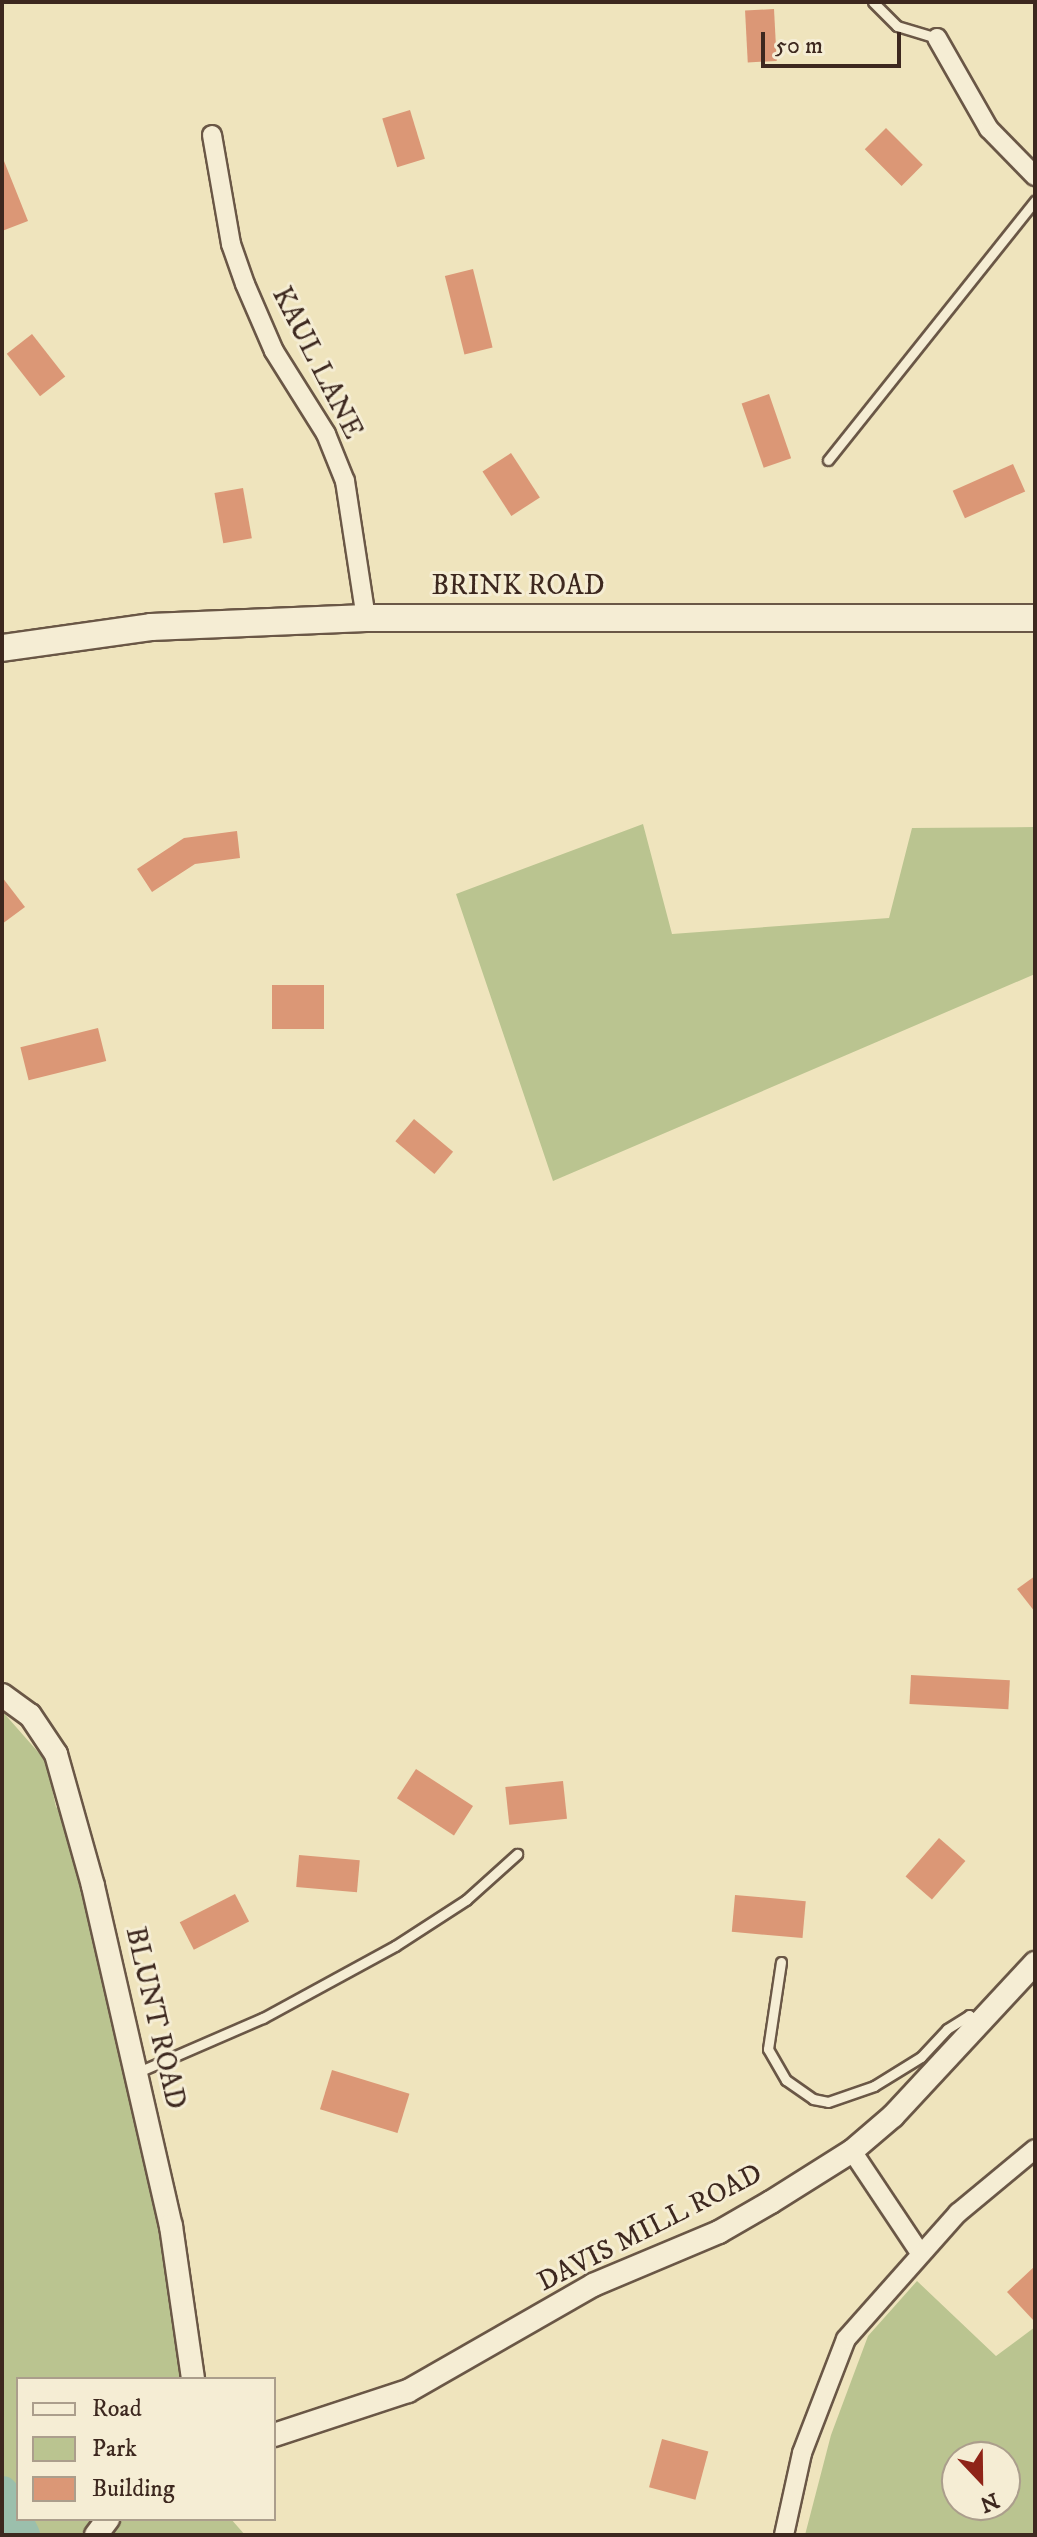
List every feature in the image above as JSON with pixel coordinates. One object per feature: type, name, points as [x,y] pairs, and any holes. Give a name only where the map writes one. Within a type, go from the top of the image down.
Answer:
[{"type":"main road","name":"BRINK ROAD","points":[[2,648],[151,627],[366,618],[1035,618]]},
{"type":"street","points":[[937,38],[989,129],[1035,176]]},
{"type":"street","name":"KAUL LANE","points":[[212,135],[231,244],[245,284],[274,351],[326,434],[345,481],[366,618]]},
{"type":"street","name":"BLUNT ROAD","points":[[2,1695],[30,1715],[56,1754],[138,2072],[171,2226],[193,2377]]},
{"type":"street","name":"DAVIS MILL ROAD","points":[[276,2434],[421,2385],[593,2285],[719,2232],[852,2151],[893,2116],[1035,1963]]},
{"type":"street","points":[[784,2535],[802,2453],[846,2339],[920,2253],[994,2179],[1035,2149]]},
{"type":"street","points":[[852,2151],[920,2253]]},
{"type":"lane","points":[[873,2],[897,26],[937,38]]},
{"type":"lane","points":[[828,460],[1035,201]]},
{"type":"lane","points":[[138,2072],[263,2018],[395,1946],[466,1900],[517,1854]]},
{"type":"lane","points":[[781,1962],[768,2049],[786,2080],[813,2099],[828,2102],[874,2086],[900,2072],[969,2015],[979,2023]]},
{"type":"green space","points":[[643,824],[672,934],[889,918],[912,828],[1035,827],[1035,974],[553,1181],[456,894]]},
{"type":"green space","points":[[2,1711],[46,1761],[56,1807],[66,1815],[155,2175],[187,2377],[16,2377],[16,2521],[233,2521],[245,2535],[2,2535]]},
{"type":"green space","points":[[917,2281],[996,2356],[1035,2327],[1035,2535],[805,2535],[831,2435],[868,2336]]},
{"type":"building","points":[[774,9],[777,61],[748,62],[745,11]]},
{"type":"building","points":[[410,110],[425,159],[397,167],[382,118]]},
{"type":"building","points":[[886,128],[923,165],[902,186],[865,149]]},
{"type":"building","points":[[2,156],[28,221],[2,231]]},
{"type":"building","points":[[473,269],[493,348],[464,355],[445,276]]},
{"type":"building","points":[[32,334],[65,377],[40,396],[7,354]]},
{"type":"building","points":[[769,394],[791,458],[764,468],[742,403]]},
{"type":"building","points":[[511,453],[540,497],[511,516],[482,472]]},
{"type":"building","points":[[1013,464],[1025,491],[965,518],[953,491]]},
{"type":"building","points":[[243,488],[252,538],[223,543],[214,493]]},
{"type":"building","points":[[237,831],[240,858],[195,864],[152,892],[137,869],[184,838]]},
{"type":"building","points":[[2,877],[25,907],[2,924]]},
{"type":"building","points":[[272,985],[324,985],[324,1029],[272,1029]]},
{"type":"building","points":[[98,1028],[106,1061],[29,1080],[20,1047]]},
{"type":"building","points":[[414,1119],[453,1152],[434,1174],[395,1141]]},
{"type":"building","points":[[1035,1576],[1035,1612],[1017,1589]]},
{"type":"building","points":[[911,1675],[1010,1680],[1008,1709],[909,1704]]},
{"type":"building","points":[[416,1769],[473,1806],[454,1835],[397,1798]]},
{"type":"building","points":[[563,1781],[567,1819],[509,1825],[505,1787]]},
{"type":"building","points":[[939,1838],[965,1861],[932,1899],[906,1876]]},
{"type":"building","points":[[299,1855],[360,1860],[357,1892],[296,1887]]},
{"type":"building","points":[[235,1894],[249,1922],[194,1950],[180,1922]]},
{"type":"building","points":[[735,1895],[806,1901],[803,1938],[732,1932]]},
{"type":"building","points":[[332,2070],[409,2094],[397,2133],[320,2109]]},
{"type":"building","points":[[1035,2266],[1035,2322],[1007,2292]]},
{"type":"building","points":[[662,2439],[708,2451],[695,2500],[649,2487]]},
{"type":"waterway","points":[[2,2493],[23,2535]]}]
